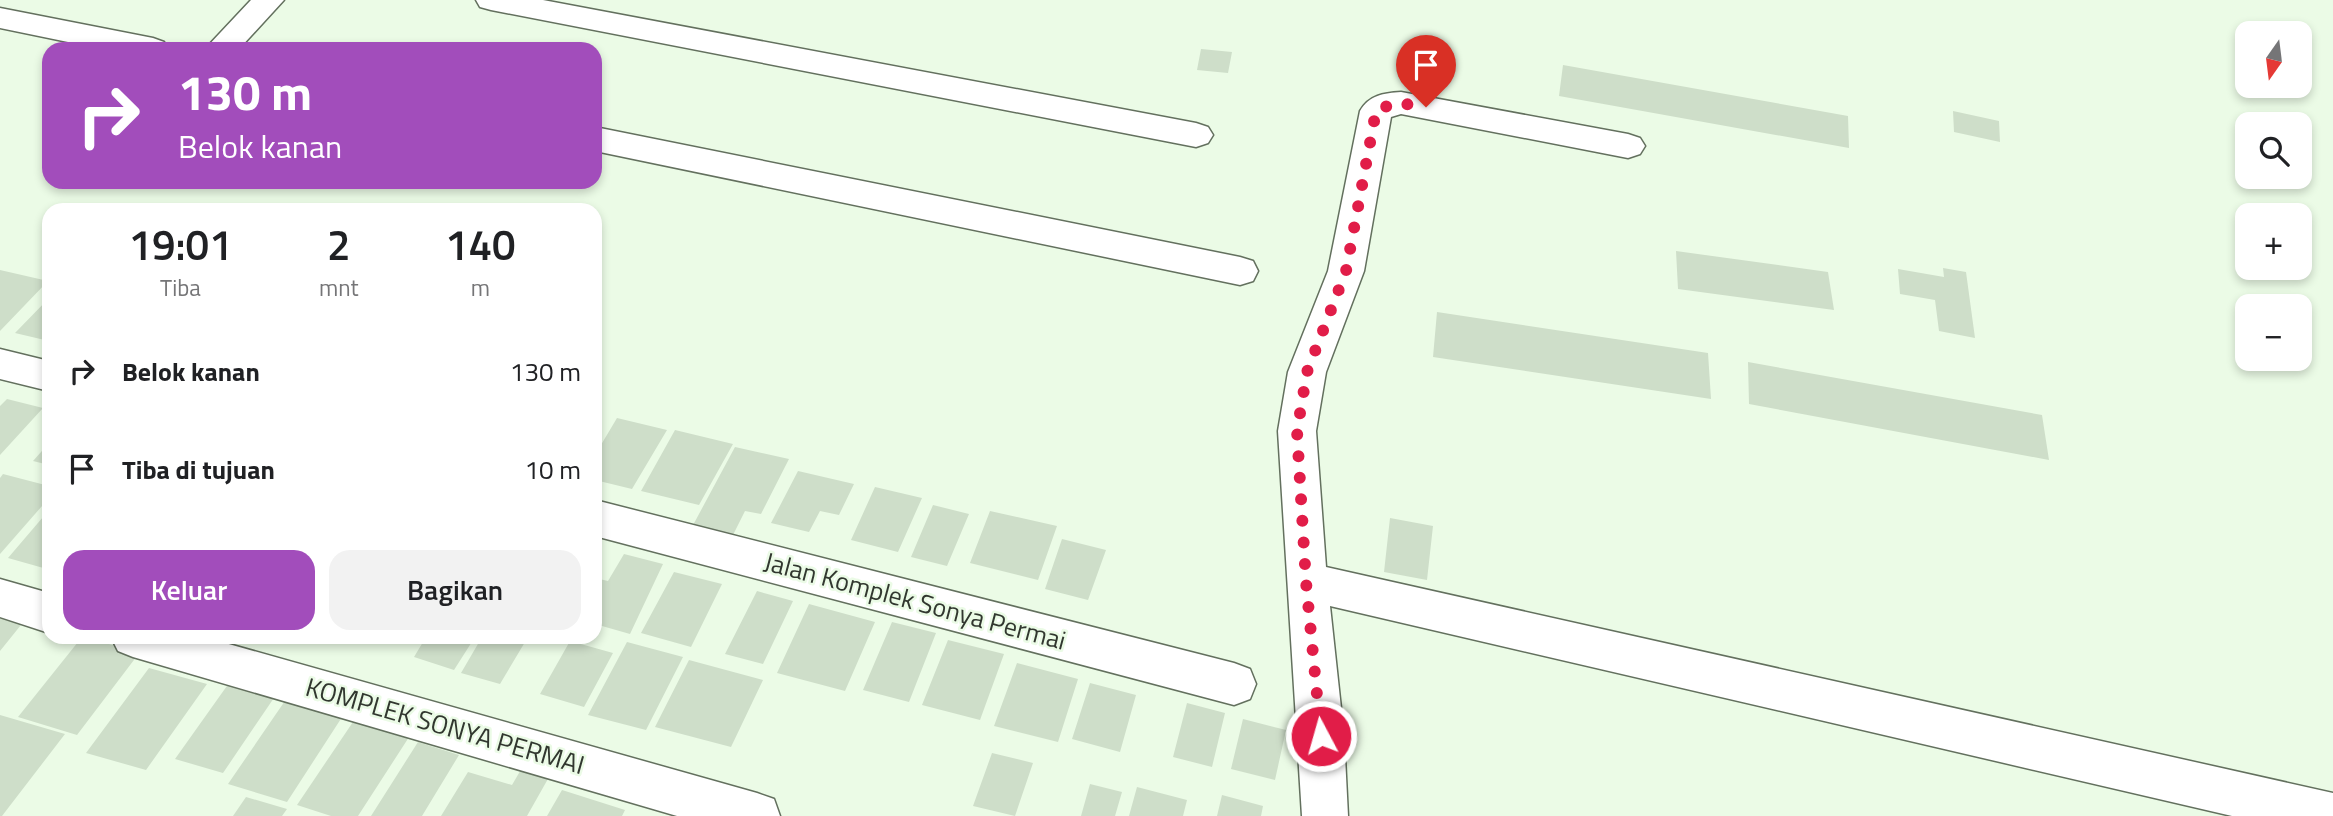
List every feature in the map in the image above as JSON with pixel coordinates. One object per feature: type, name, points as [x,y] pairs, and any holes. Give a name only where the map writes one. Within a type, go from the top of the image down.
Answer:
[{"type":"street","points":[[228,42],[270,0]]},
{"type":"street","points":[[491,0],[1196,135]]},
{"type":"street","points":[[0,18],[118,42]]},
{"type":"street","points":[[1325,816],[1297,431],[1307,372],[1346,271],[1376,111],[1387,104],[1401,103],[1628,146]]},
{"type":"street","points":[[602,140],[1240,271]]},
{"type":"street","points":[[0,363],[42,374]]},
{"type":"street","name":"Jalan Komplek Sonya Permai","points":[[602,520],[1234,684]]},
{"type":"street","points":[[1306,582],[2333,816]]},
{"type":"street","points":[[0,598],[42,611]]},
{"type":"street","name":"KOMPLEK SONYA PERMAI","points":[[157,644],[757,816]]},
{"type":"building","points":[[1201,49],[1232,52],[1228,73],[1197,70]]},
{"type":"building","points":[[1563,65],[1848,116],[1849,148],[1559,96]]},
{"type":"building","points":[[1953,111],[1999,121],[2000,142],[1954,132]]},
{"type":"building","points":[[1676,251],[1828,272],[1834,310],[1678,289]]},
{"type":"building","points":[[1943,268],[1966,272],[1975,338],[1939,331],[1935,300],[1900,294],[1898,269],[1944,277]]},
{"type":"building","points":[[0,270],[42,280],[42,287],[0,331]]},
{"type":"building","points":[[42,305],[42,339],[15,333]]},
{"type":"building","points":[[1437,312],[1708,353],[1711,399],[1433,357]]},
{"type":"building","points":[[1748,362],[2042,415],[2049,460],[1749,404]]},
{"type":"building","points":[[7,399],[42,409],[0,455],[0,406]]},
{"type":"building","points":[[617,418],[667,430],[632,489],[602,482],[602,443]]},
{"type":"building","points":[[675,430],[733,444],[699,505],[641,491]]},
{"type":"building","points":[[735,447],[789,459],[761,514],[745,511],[732,537],[692,527]]},
{"type":"building","points":[[42,451],[42,463],[33,461]]},
{"type":"building","points":[[798,471],[854,484],[839,515],[820,511],[809,532],[771,523]]},
{"type":"building","points":[[3,474],[42,484],[42,506],[0,554],[0,478]]},
{"type":"building","points":[[875,487],[922,498],[898,552],[851,540]]},
{"type":"building","points":[[933,505],[969,514],[947,566],[911,557]]},
{"type":"building","points":[[990,511],[1057,526],[1038,580],[970,563]]},
{"type":"building","points":[[42,518],[42,568],[8,558]]},
{"type":"building","points":[[1390,518],[1433,526],[1427,580],[1384,572]]},
{"type":"building","points":[[1062,539],[1106,550],[1088,600],[1045,589]]},
{"type":"building","points":[[624,554],[663,564],[630,634],[602,626],[602,580],[608,581]]},
{"type":"building","points":[[674,572],[722,584],[691,647],[641,633]]},
{"type":"building","points":[[757,591],[793,601],[763,664],[725,654]]},
{"type":"building","points":[[809,604],[875,622],[845,691],[777,673]]},
{"type":"building","points":[[0,607],[29,615],[0,651]]},
{"type":"building","points":[[892,622],[936,633],[909,702],[863,690]]},
{"type":"building","points":[[948,640],[1004,654],[980,720],[922,705]]},
{"type":"building","points":[[627,642],[683,657],[646,730],[588,715]]},
{"type":"building","points":[[76,644],[109,644],[140,652],[77,735],[18,717]]},
{"type":"building","points":[[422,644],[471,644],[454,670],[414,657]]},
{"type":"building","points":[[478,644],[524,644],[500,684],[461,673]]},
{"type":"building","points":[[568,644],[581,644],[613,653],[584,707],[540,694]]},
{"type":"building","points":[[689,660],[763,680],[731,747],[655,727]]},
{"type":"building","points":[[1017,663],[1078,679],[1058,742],[994,726]]},
{"type":"building","points":[[149,668],[207,684],[146,770],[86,753]]},
{"type":"building","points":[[234,676],[280,689],[223,773],[175,759]]},
{"type":"building","points":[[1090,683],[1136,695],[1120,752],[1072,739]]},
{"type":"building","points":[[289,695],[346,711],[287,802],[228,784]]},
{"type":"building","points":[[1187,703],[1225,713],[1212,767],[1173,757]]},
{"type":"building","points":[[0,715],[65,734],[2,816],[0,816]]},
{"type":"building","points":[[357,716],[411,734],[358,816],[331,816],[297,805]]},
{"type":"building","points":[[1243,719],[1286,730],[1275,780],[1231,769]]},
{"type":"building","points":[[418,742],[459,755],[422,816],[371,816]]},
{"type":"building","points":[[992,753],[1033,763],[1015,816],[973,806]]},
{"type":"building","points":[[526,761],[553,770],[527,816],[441,816],[468,772],[512,785]]},
{"type":"building","points":[[1090,784],[1122,792],[1115,816],[1081,816]]},
{"type":"building","points":[[1137,787],[1187,800],[1183,816],[1129,816]]},
{"type":"building","points":[[562,790],[625,810],[622,816],[547,816]]},
{"type":"building","points":[[1222,795],[1263,806],[1261,816],[1217,816]]},
{"type":"building","points":[[246,797],[287,809],[282,816],[233,816]]},
{"type":"route","points":[[1321,736],[1306,582],[1297,431],[1307,372],[1346,271],[1363,193],[1376,111],[1387,104],[1426,107]]}]
